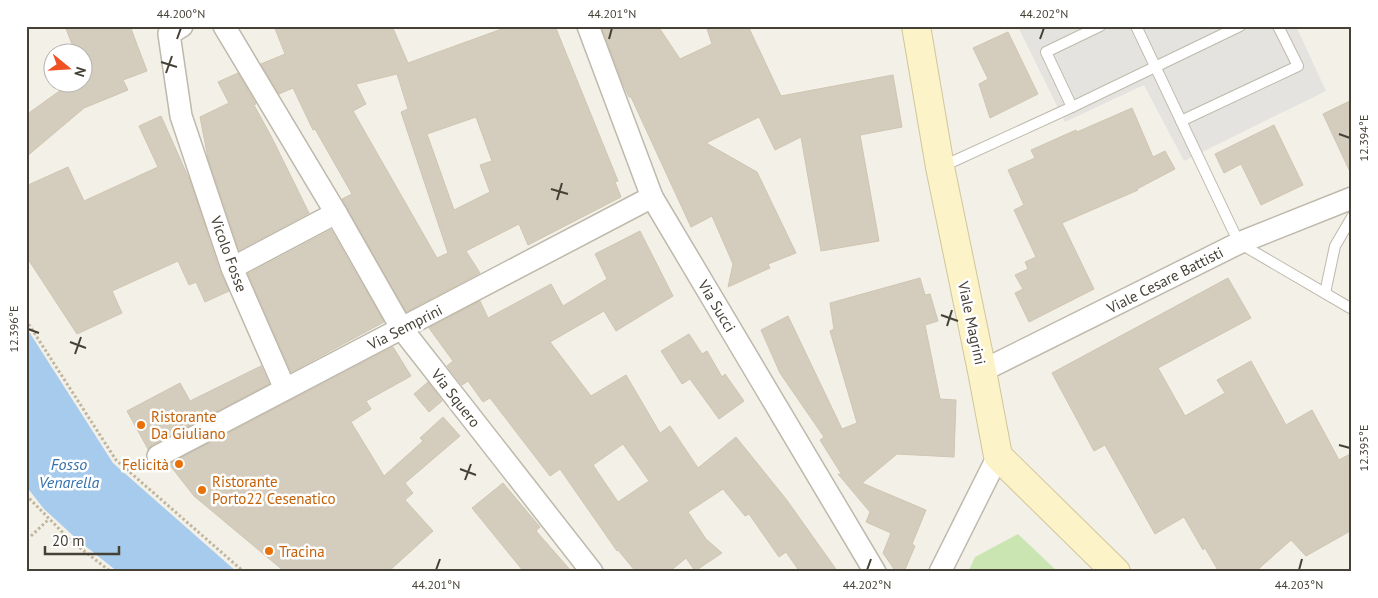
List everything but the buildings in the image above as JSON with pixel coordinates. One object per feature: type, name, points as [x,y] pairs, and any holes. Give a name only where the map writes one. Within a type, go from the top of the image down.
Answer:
[{"type":"street","name":"Vicolo Fosse","points":[[182,26],[169,34],[182,116],[232,268],[285,389]]},
{"type":"street","name":"Via Squero","points":[[224,26],[336,213],[402,329],[592,572]]},
{"type":"street","name":"Via Succi","points":[[588,26],[652,197],[875,572]]},
{"type":"street","name":"Viale Magrini","points":[[916,26],[940,167],[998,456]]},
{"type":"street","name":"Via Semprini","points":[[158,456],[652,197]]},
{"type":"street","name":"Viale Cesare Battisti","points":[[982,371],[1239,243],[1352,198]]},
{"type":"street","points":[[232,268],[336,213]]},
{"type":"street","points":[[940,572],[998,456],[1116,572]]},
{"type":"lane","points":[[1072,107],[1046,52],[1100,26]]},
{"type":"lane","points":[[1136,26],[1239,243],[1352,309]]},
{"type":"lane","points":[[940,167],[1072,107],[1240,26]]},
{"type":"lane","points":[[1181,121],[1298,66],[1278,26]]},
{"type":"lane","points":[[1325,293],[1335,246],[1352,217]]},
{"type":"path","points":[[26,320],[116,460],[244,572]]},
{"type":"path","points":[[26,495],[70,540],[112,572]]},
{"type":"path","points":[[30,536],[49,519]]},
{"type":"green space","points":[[1018,534],[1058,572],[968,572],[975,557]]},
{"type":"shaded area","points":[[1024,26],[1296,26],[1326,91],[1184,161],[1144,85],[1065,122],[1019,29]]},
{"type":"water","name":"Fosso Venarella","points":[[26,327],[113,463],[237,572],[118,572],[79,541],[44,509],[26,486]]},
{"type":"place","name":"Ristorante Da Giuliano","points":[[141,425]]},
{"type":"place","name":"Felicità","points":[[179,464]]},
{"type":"place","name":"Ristorante Porto22 Cesenatico","points":[[202,490]]},
{"type":"place","name":"Tracina","points":[[269,551]]}]
